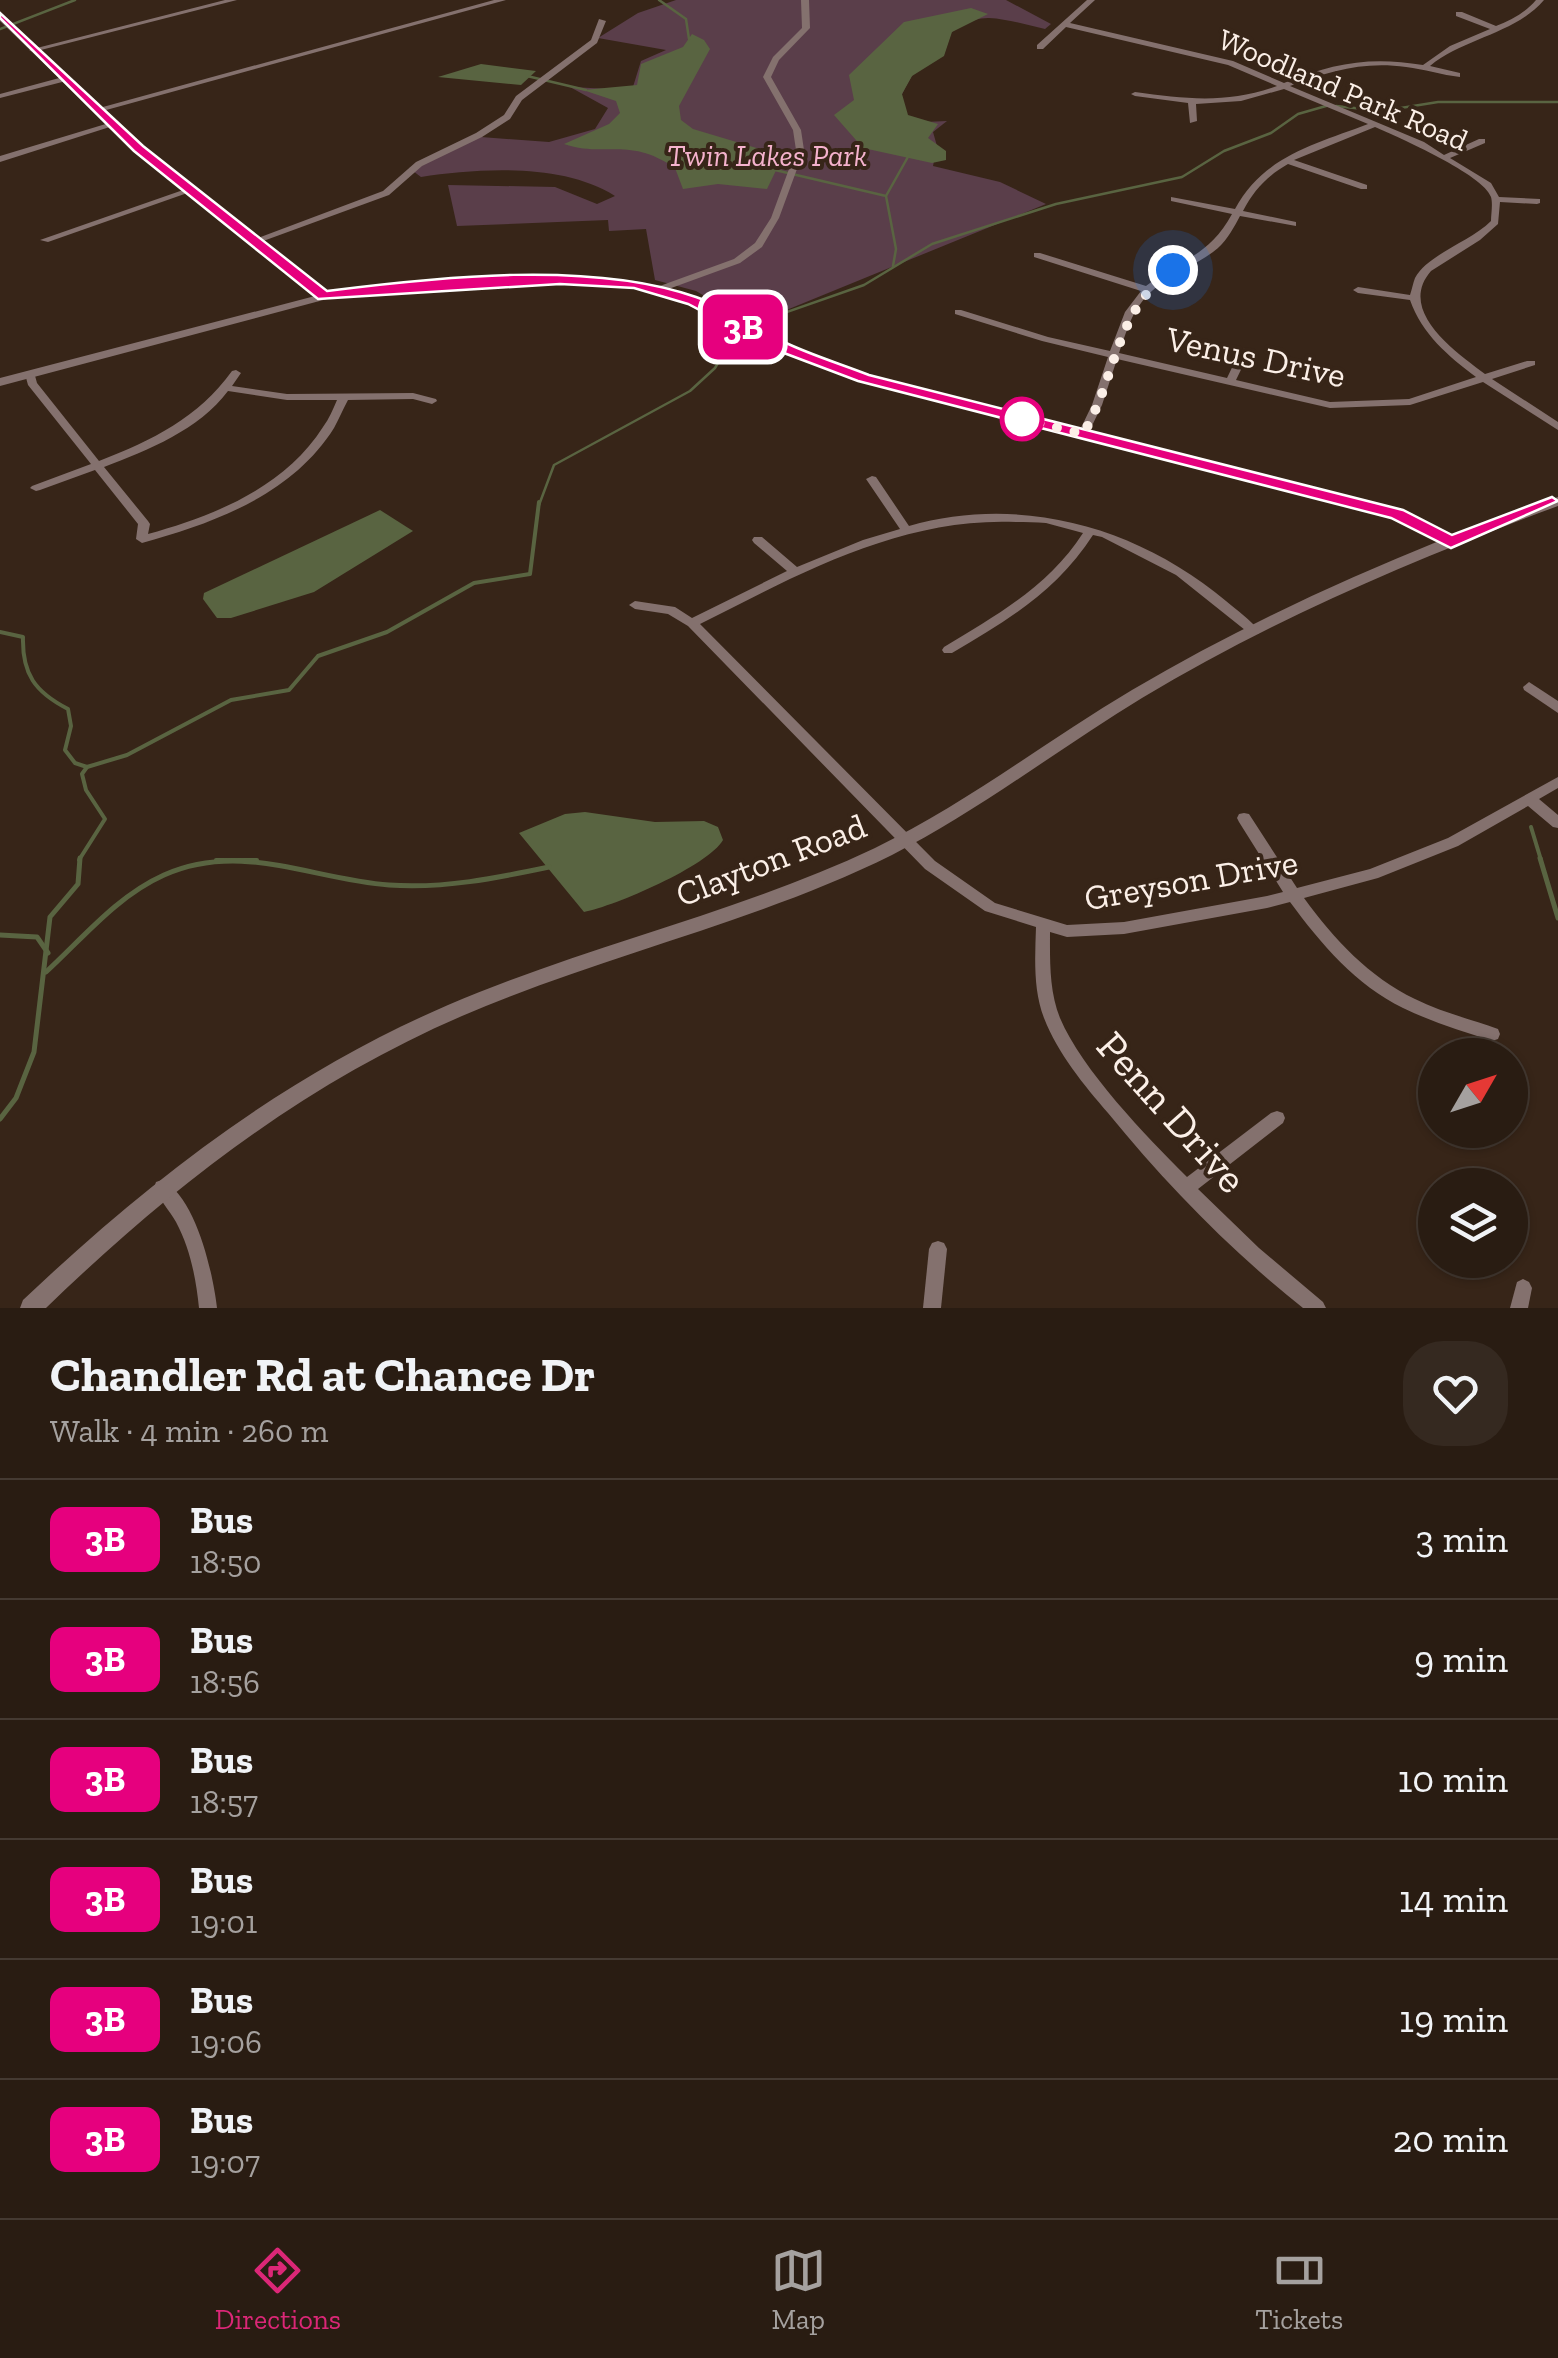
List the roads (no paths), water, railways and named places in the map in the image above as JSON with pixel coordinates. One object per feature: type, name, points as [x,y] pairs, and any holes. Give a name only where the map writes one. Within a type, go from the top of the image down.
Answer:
[{"type":"street","points":[[34,50],[233,0]]},
{"type":"street","points":[[96,110],[502,0]]},
{"type":"street","points":[[660,289],[745,255],[758,245],[775,218],[800,150],[797,130],[766,77],[776,59],[806,28],[805,0]]},
{"type":"street","points":[[1040,47],[1092,0]]},
{"type":"street","points":[[1425,67],[1448,47],[1529,12],[1540,0]]},
{"type":"street","points":[[1459,14],[1494,28]]},
{"type":"street","points":[[0,16],[112,125],[252,242],[324,296]]},
{"type":"street","points":[[252,242],[386,193],[420,164],[507,116],[520,98],[594,40],[602,21]]},
{"type":"street","name":"Woodland Park Road","points":[[1062,24],[1222,61],[1285,86],[1446,157],[1483,180],[1496,199]]},
{"type":"street","points":[[1134,94],[1192,101],[1238,100],[1349,64],[1425,67],[1457,75]]},
{"type":"street","points":[[0,96],[63,79]]},
{"type":"street","points":[[1192,101],[1193,121]]},
{"type":"street","points":[[0,159],[112,125]]},
{"type":"street","points":[[1083,434],[1101,398],[1131,311],[1147,290],[1214,245],[1259,180],[1288,161],[1374,125]]},
{"type":"street","points":[[1446,157],[1482,142]]},
{"type":"street","points":[[1288,161],[1364,187]]},
{"type":"street","points":[[45,240],[189,191]]},
{"type":"street","points":[[1174,199],[1294,224]]},
{"type":"street","points":[[1537,201],[1496,199],[1496,217],[1490,228],[1425,272],[1412,298],[1432,334],[1486,378],[1558,426]]},
{"type":"street","points":[[1037,255],[1147,290]]},
{"type":"street","points":[[0,382],[324,296],[390,288],[614,281],[660,289],[694,301],[829,367],[1397,514],[1451,542]]},
{"type":"street","points":[[1358,290],[1412,298]]},
{"type":"street","name":"Venus Drive","points":[[958,312],[1114,355],[1314,402],[1364,406],[1410,402],[1530,363]]},
{"type":"street","points":[[1230,382],[1245,350]]},
{"type":"street","points":[[36,488],[180,426],[226,388],[236,373]]},
{"type":"street","points":[[30,374],[32,383],[144,524],[142,539],[176,530],[280,481],[324,439],[344,399]]},
{"type":"street","points":[[226,388],[344,399],[413,396],[432,401]]},
{"type":"street","points":[[872,480],[904,527]]},
{"type":"street","name":"Clayton Road","points":[[31,1308],[162,1188],[269,1108],[381,1043],[492,996],[785,894],[904,841],[1137,694],[1254,631],[1451,542],[1558,501]]},
{"type":"street","points":[[692,624],[904,527],[990,517],[1027,519],[1090,531],[1168,564],[1254,631]]},
{"type":"street","points":[[948,650],[1053,583],[1076,558],[1090,531]]},
{"type":"street","points":[[758,540],[797,573]]},
{"type":"street","name":"Greyson Drive","points":[[636,605],[672,610],[692,624],[904,841],[971,897],[1044,926],[1078,932],[1124,928],[1292,895],[1373,874],[1437,848],[1558,782]]},
{"type":"street","points":[[1529,686],[1558,708]]},
{"type":"street","points":[[1528,799],[1558,823]]},
{"type":"street","points":[[1244,818],[1292,895],[1325,936],[1376,984],[1410,1004],[1492,1034]]},
{"type":"street","name":"Penn Drive","points":[[1044,926],[1044,990],[1052,1020],[1067,1048],[1112,1106],[1269,1270],[1316,1308]]},
{"type":"street","points":[[1189,1186],[1278,1118]]},
{"type":"street","points":[[162,1188],[181,1213],[193,1240],[208,1308]]},
{"type":"street","points":[[932,1308],[938,1249]]},
{"type":"street","points":[[1519,1308],[1523,1288]]},
{"type":"waterway","points":[[0,29],[75,0]]},
{"type":"waterway","points":[[659,0],[686,19],[689,39]]},
{"type":"waterway","points":[[527,76],[586,90]]},
{"type":"waterway","points":[[1336,106],[1382,111],[1438,102],[1558,102]]},
{"type":"waterway","points":[[747,326],[864,285],[932,244],[1056,204],[1182,177],[1224,151],[1271,133],[1298,114],[1326,106]]},
{"type":"waterway","points":[[886,196],[909,155]]},
{"type":"waterway","points":[[775,170],[886,196]]},
{"type":"waterway","points":[[886,196],[896,249],[893,266]]},
{"type":"waterway","points":[[539,505],[554,465],[690,391],[715,368],[738,329]]},
{"type":"waterway","points":[[87,767],[127,755],[231,700],[289,690],[318,656],[387,632],[474,583],[530,574],[539,502]]},
{"type":"waterway","points":[[0,632],[23,637],[25,661],[33,681],[68,709],[71,726],[65,750],[75,763],[87,767]]},
{"type":"waterway","points":[[80,858],[105,819],[86,790],[82,774],[87,767]]},
{"type":"waterway","points":[[1531,827],[1541,860]]},
{"type":"waterway","points":[[46,950],[50,917],[78,884],[80,858]]},
{"type":"waterway","points":[[1540,858],[1558,918]]},
{"type":"waterway","points":[[216,860],[257,860]]},
{"type":"waterway","points":[[46,972],[131,894],[164,875],[193,865],[248,862],[409,886],[470,882],[549,867]]},
{"type":"waterway","points":[[0,935],[37,937],[46,950]]},
{"type":"waterway","points":[[0,1119],[16,1098],[34,1052],[46,950]]},
{"type":"park label","name":"Twin Lakes Park","points":[[767,156]]}]
